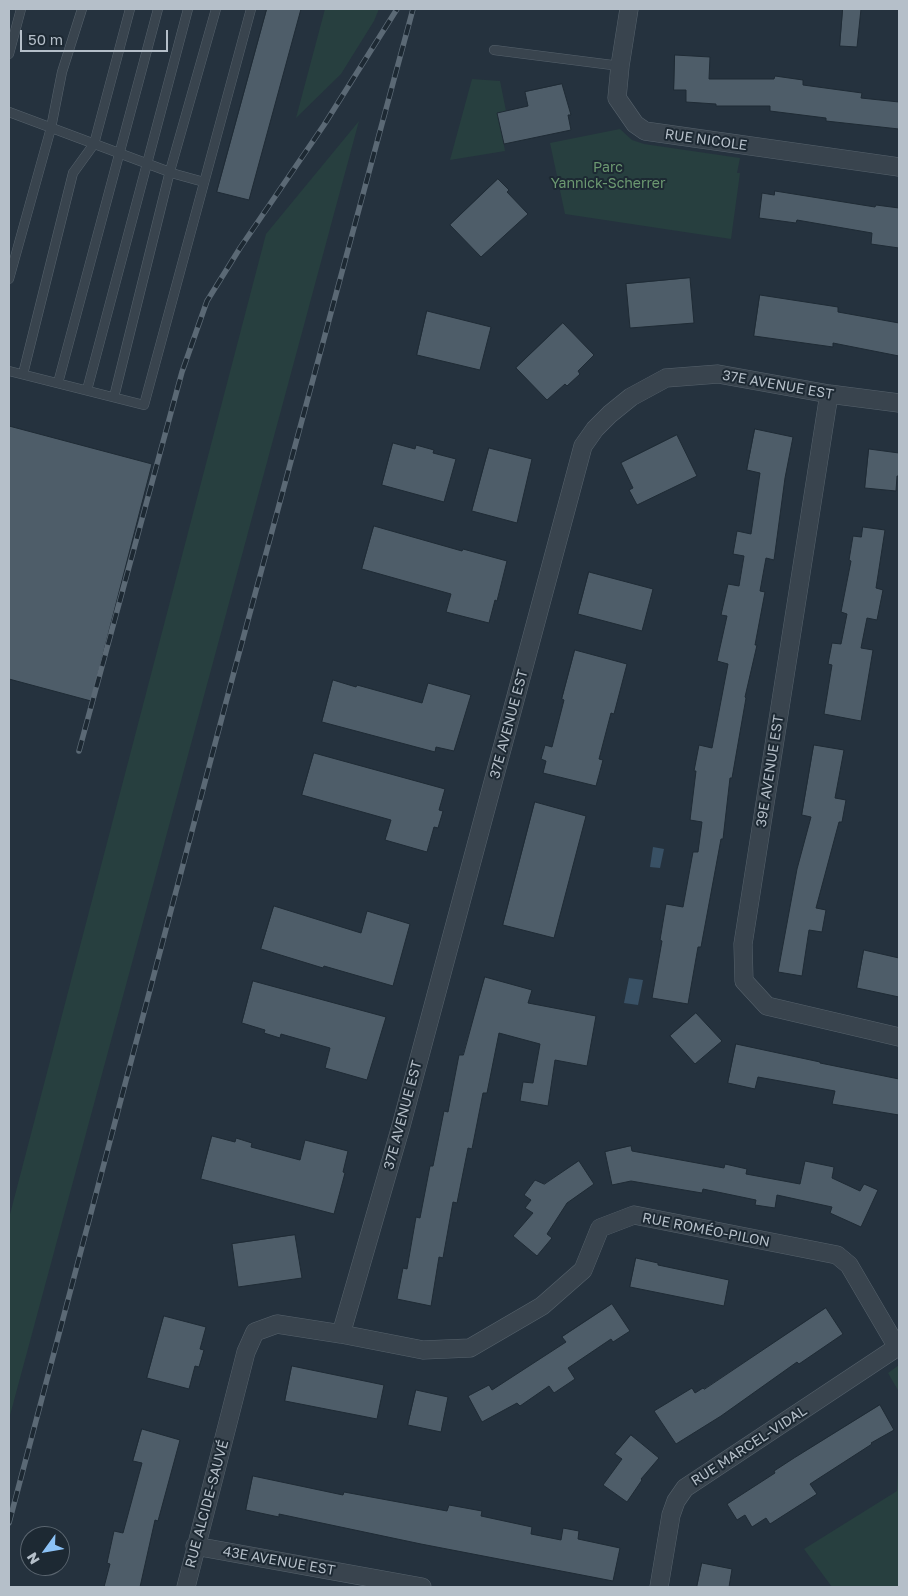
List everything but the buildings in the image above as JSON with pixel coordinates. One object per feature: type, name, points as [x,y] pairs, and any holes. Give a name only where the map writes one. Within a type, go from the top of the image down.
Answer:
[{"type":"street","name":"RUE NICOLE","points":[[629,9],[617,98],[635,124],[645,131],[899,167]]},
{"type":"street","name":"37E AVENUE EST","points":[[341,1334],[401,1126],[583,446],[594,429],[610,414],[631,397],[666,378],[718,374],[829,394],[899,403]]},
{"type":"street","name":"39E AVENUE EST","points":[[829,394],[743,944],[744,981],[767,1006],[899,1037]]},
{"type":"street","name":"RUE ROMÉO-PILON","points":[[229,1420],[246,1352],[255,1332],[277,1324],[423,1350],[470,1348],[542,1306],[584,1270],[600,1228],[634,1216],[837,1255],[849,1265],[898,1346]]},
{"type":"street","name":"RUE MARCEL-VIDAL","points":[[659,1587],[671,1515],[676,1501],[685,1488],[898,1346]]},
{"type":"street","name":"RUE ALCIDE-SAUVÉ","points":[[186,1587],[195,1546],[229,1420]]},
{"type":"street","name":"43E AVENUE EST","points":[[195,1546],[422,1587]]},
{"type":"lane","points":[[9,54],[21,9]]},
{"type":"lane","points":[[9,279],[51,128],[62,72],[82,9]]},
{"type":"lane","points":[[23,374],[72,173],[94,144],[130,9]]},
{"type":"lane","points":[[58,383],[158,9]]},
{"type":"lane","points":[[87,390],[188,9]]},
{"type":"lane","points":[[114,397],[170,172],[216,9]]},
{"type":"lane","points":[[9,371],[144,405],[251,9]]},
{"type":"lane","points":[[494,50],[620,66]]},
{"type":"lane","points":[[9,112],[170,172],[204,182]]},
{"type":"green space","points":[[325,9],[379,9],[374,21],[341,74],[296,118]]},
{"type":"green space","points":[[472,79],[500,81],[506,111],[498,113],[505,151],[450,160]]},
{"type":"green space","points":[[359,121],[9,1419],[9,1218],[266,234]]},
{"type":"green space","name":"Parc Yannick-Scherrer","points":[[620,129],[632,140],[644,144],[740,158],[737,173],[740,173],[731,239],[565,214],[550,143]]},
{"type":"green space","points":[[899,1365],[899,1392],[888,1373]]},
{"type":"green space","points":[[899,1453],[899,1587],[832,1587],[804,1549],[897,1491]]},
{"type":"water","points":[[653,847],[664,849],[660,868],[650,867]]},
{"type":"water","points":[[629,978],[643,980],[638,1005],[624,1003]]},
{"type":"railway","points":[[79,751],[182,372],[207,301],[240,248],[324,125],[397,9]]},
{"type":"railway","points":[[9,1523],[234,672],[413,9]]}]
